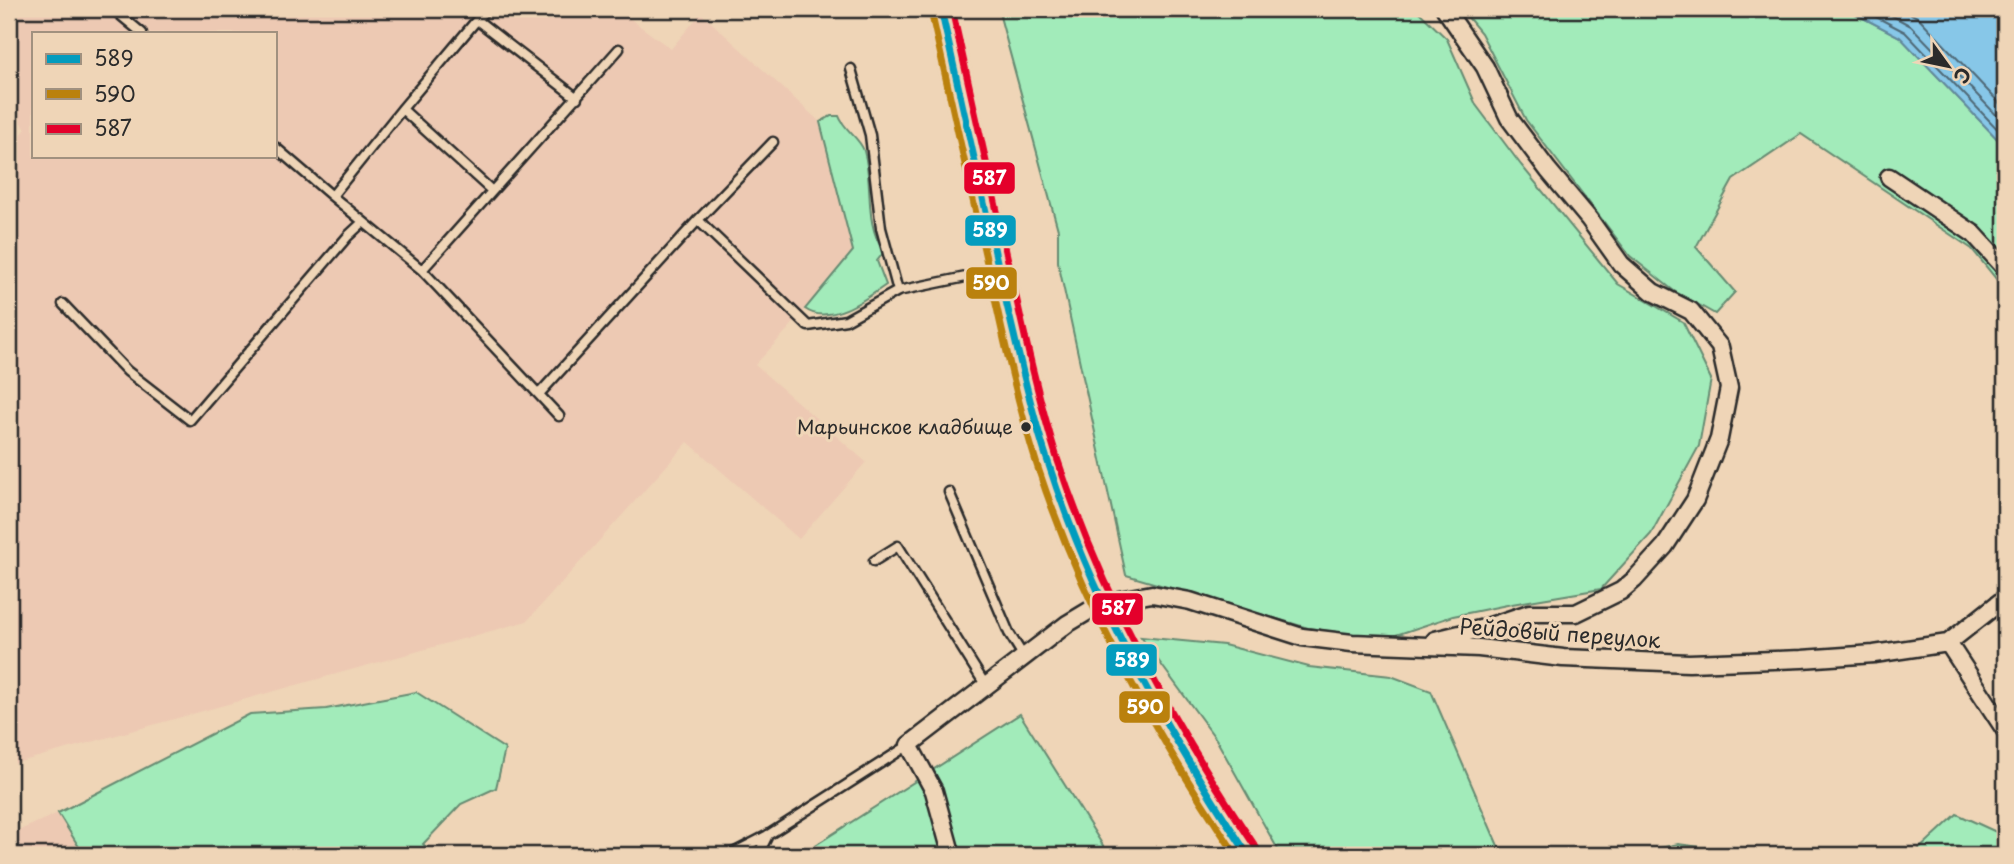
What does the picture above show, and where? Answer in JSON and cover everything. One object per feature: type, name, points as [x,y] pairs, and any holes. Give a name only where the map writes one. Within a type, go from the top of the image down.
[{"type":"main road","points":[[940,9],[999,270],[1039,433],[1054,482],[1102,603],[1129,660],[1163,722],[1248,855]]},
{"type":"street","points":[[1402,644],[1446,638],[1529,613],[1576,613],[1621,591],[1665,546],[1695,500],[1719,439],[1729,388],[1720,347],[1691,311],[1653,292],[1621,264],[1509,118],[1485,67],[1445,9]]},
{"type":"street","points":[[1889,177],[1975,234],[2005,268]]},
{"type":"street","name":"Рейдовый переулок","points":[[1102,603],[1152,594],[1190,601],[1302,637],[1352,643],[1479,648],[1563,658],[1689,663],[1874,654],[1948,643],[2005,598]]},
{"type":"street","points":[[950,855],[934,791],[909,745],[1067,624],[1102,603]]},
{"type":"street","points":[[1948,643],[2005,730]]},
{"type":"lane","points":[[113,9],[141,32]]},
{"type":"lane","points":[[332,196],[486,9]]},
{"type":"lane","points":[[477,20],[577,98]]},
{"type":"lane","points":[[422,270],[620,49]]},
{"type":"lane","points":[[851,69],[870,135],[881,228],[898,291]]},
{"type":"lane","points":[[402,109],[492,191]]},
{"type":"lane","points":[[539,394],[698,220],[774,142]]},
{"type":"lane","points":[[276,148],[422,270],[559,416]]},
{"type":"lane","points":[[698,220],[808,326],[846,320],[898,291],[999,270]]},
{"type":"lane","points":[[62,304],[127,371],[190,420],[363,222]]},
{"type":"lane","points":[[948,492],[1009,633],[1024,657]]},
{"type":"lane","points":[[874,561],[898,546],[986,686]]},
{"type":"lane","points":[[729,855],[768,835],[909,745]]},
{"type":"lane","points":[[758,855],[768,835]]},
{"type":"shaded area","points":[[9,9],[617,9],[671,49],[701,13],[820,122],[853,251],[755,365],[866,462],[799,539],[688,442],[527,621],[9,765],[9,149],[26,129],[9,109]]},
{"type":"shaded area","points":[[58,813],[84,855],[9,855],[9,835]]},
{"type":"green space","points":[[998,9],[1416,9],[1447,39],[1476,105],[1521,165],[1618,284],[1683,322],[1711,379],[1699,446],[1651,534],[1601,589],[1453,616],[1384,639],[1308,628],[1126,575],[1058,262],[1058,230]]},
{"type":"green space","points":[[1461,9],[1846,9],[1900,37],[2005,147],[2005,290],[1972,249],[1801,134],[1733,180],[1696,247],[1735,292],[1715,314],[1674,291],[1630,256],[1526,120],[1481,33]]},
{"type":"green space","points":[[831,116],[839,116],[864,151],[873,228],[884,252],[877,261],[886,285],[847,309],[825,314],[805,309],[853,251],[820,122]]},
{"type":"green space","points":[[1141,637],[1224,645],[1309,667],[1391,676],[1431,691],[1502,855],[1281,855],[1216,739]]},
{"type":"green space","points":[[416,692],[505,749],[496,788],[461,804],[423,844],[434,855],[84,855],[58,813],[250,714],[326,709]]},
{"type":"green space","points":[[1020,714],[1109,855],[800,855]]},
{"type":"green space","points":[[1957,814],[2005,836],[2005,855],[1877,855],[1917,851]]},
{"type":"green space","points":[[1678,844],[1758,855],[1630,855]]},
{"type":"water","points":[[1846,9],[2005,9],[2005,147],[1900,37]]},
{"type":"waterway","points":[[1994,855],[2005,853]]},
{"type":"waterway","points":[[1390,855],[1395,855]]},
{"type":"transit line","name":"589","points":[[941,9],[1023,372],[1040,437],[1065,512],[1109,614],[1160,713],[1248,855]]},
{"type":"transit line","name":"587","points":[[952,9],[1033,371],[1044,415],[1075,510],[1119,611],[1170,709],[1257,849]]},
{"type":"transit line","name":"590","points":[[931,11],[1013,378],[1024,422],[1055,517],[1123,667],[1177,762],[1236,855]]},
{"type":"place","name":"Марьинское кладбище","points":[[1026,427]]}]
